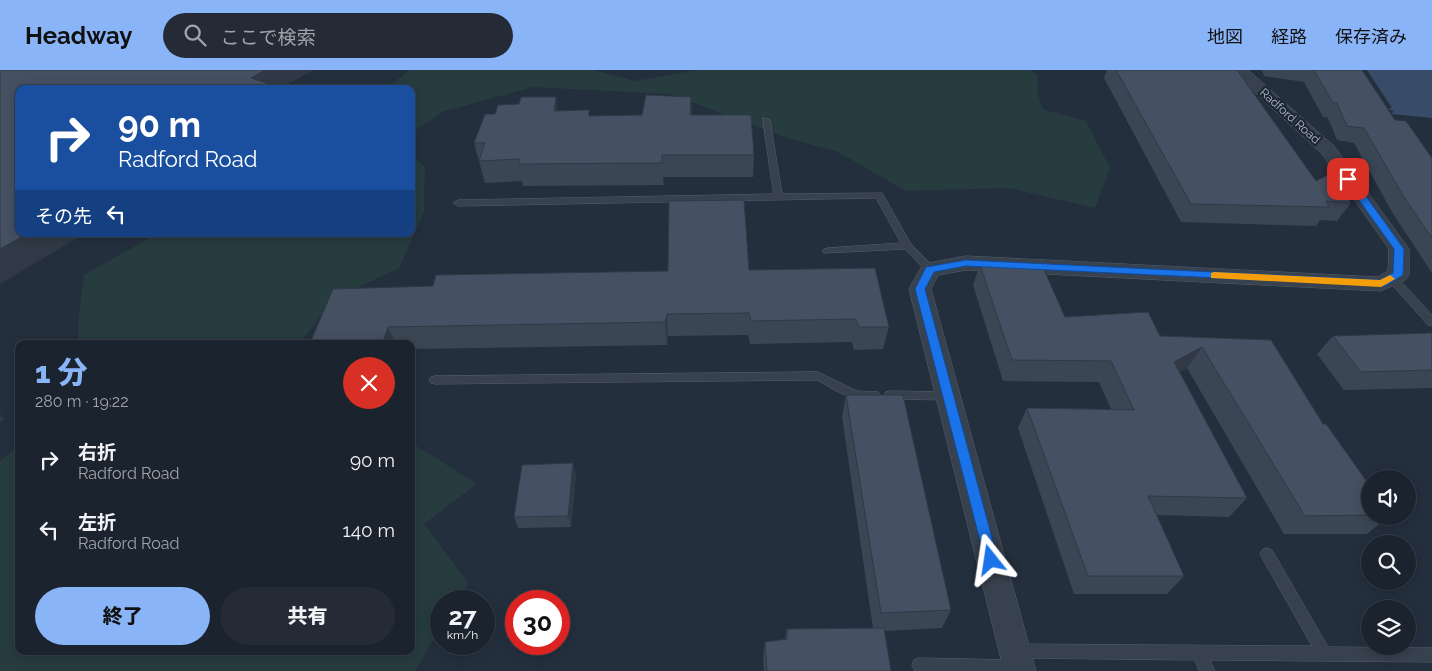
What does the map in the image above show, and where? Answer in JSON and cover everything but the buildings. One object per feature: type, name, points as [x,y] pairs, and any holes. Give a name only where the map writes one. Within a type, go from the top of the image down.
[{"type":"street","name":"Radford Road","points":[[1239,70],[1328,150],[1399,249],[1398,275],[1392,278]]},
{"type":"street","points":[[1018,663],[920,289],[930,269],[966,263],[1381,284],[1392,278]]},
{"type":"lane","points":[[766,120],[778,197]]},
{"type":"lane","points":[[458,203],[879,195],[908,246],[930,269]]},
{"type":"lane","points":[[826,251],[908,246]]},
{"type":"lane","points":[[1392,278],[1432,322]]},
{"type":"lane","points":[[435,380],[818,376],[856,395],[948,396]]},
{"type":"lane","points":[[1267,554],[1324,654]]},
{"type":"lane","points":[[1200,653],[1207,671]]},
{"type":"lane","points":[[919,665],[1018,663],[1200,653],[1432,654]]},
{"type":"green space","points":[[410,70],[594,70],[635,81],[698,70],[1031,70],[1038,76],[1037,89],[1042,109],[1086,121],[1110,168],[1095,208],[1009,188],[906,191],[838,152],[784,137],[670,94],[533,87],[442,112],[415,130],[415,85],[390,85]]},
{"type":"green space","points":[[415,158],[425,167],[424,212],[415,232]]},
{"type":"green space","points":[[152,237],[413,237],[399,268],[333,299],[303,340],[78,340],[84,275]]},
{"type":"green space","points":[[415,445],[477,484],[424,524],[468,583],[464,590],[430,590],[430,646],[415,671],[0,671],[0,461],[15,449],[15,655],[415,655]]},
{"type":"water","points":[[1367,70],[1432,70],[1432,118],[1392,114],[1394,112],[1388,108],[1392,108]]},
{"type":"slow traffic","points":[[1214,275],[1381,284],[1390,279]]},
{"type":"route","points":[[991,560],[920,289],[930,269],[966,263],[1381,284],[1398,275],[1399,249],[1348,179]]}]
